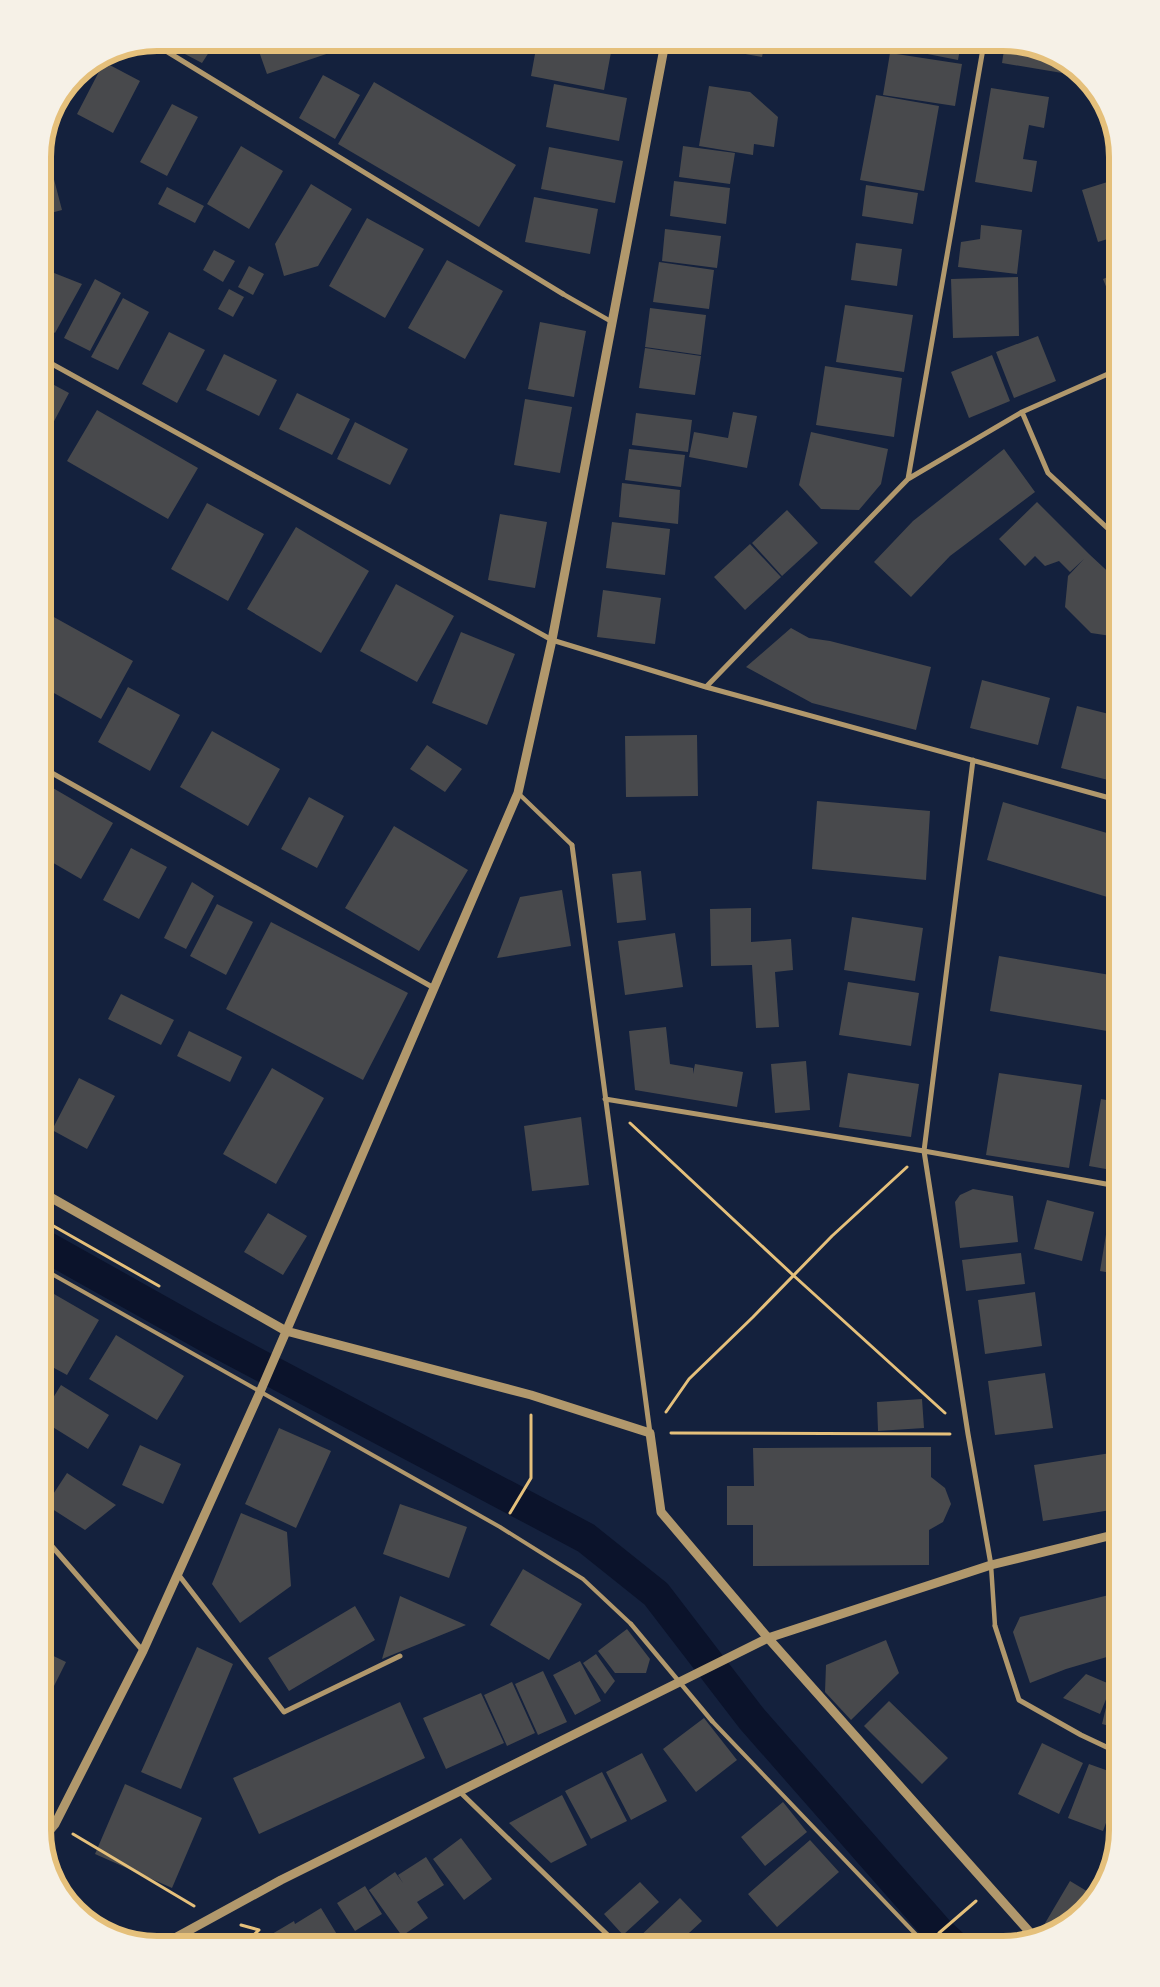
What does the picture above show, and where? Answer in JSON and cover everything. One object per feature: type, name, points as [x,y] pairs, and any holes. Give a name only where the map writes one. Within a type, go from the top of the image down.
[{"type":"street","points":[[166,51],[563,294],[613,322]]},
{"type":"street","points":[[51,1829],[144,1651],[260,1392],[518,793],[552,640],[664,51]]},
{"type":"street","points":[[908,479],[983,51]]},
{"type":"street","points":[[51,363],[552,640],[706,687],[1109,798]]},
{"type":"street","points":[[706,687],[908,479],[1022,412],[1109,374]]},
{"type":"street","points":[[1022,412],[1048,473],[1109,529]]},
{"type":"street","points":[[973,760],[924,1151],[968,1434],[991,1565],[995,1626],[1018,1700],[1081,1735],[1109,1748]]},
{"type":"street","points":[[51,773],[434,988]]},
{"type":"street","points":[[518,793],[572,845],[661,1512],[768,1638],[1030,1932]]},
{"type":"street","points":[[605,1099],[924,1151],[1109,1184]]},
{"type":"street","points":[[51,1198],[286,1331],[531,1395],[650,1433]]},
{"type":"street","points":[[177,1936],[214,1918],[281,1880],[768,1638],[991,1565],[1109,1536]]},
{"type":"street","points":[[51,1546],[144,1651]]},
{"type":"street","points":[[178,1573],[284,1712],[400,1656]]},
{"type":"street","points":[[631,1624],[712,1721]]},
{"type":"street","points":[[460,1792],[609,1936]]},
{"type":"lane","points":[[51,1274],[500,1527],[583,1579],[631,1624]]},
{"type":"lane","points":[[712,1721],[917,1936]]},
{"type":"path","points":[[605,1099],[793,1276],[968,1434]]},
{"type":"path","points":[[650,1433],[689,1379],[832,1236],[924,1151]]},
{"type":"path","points":[[51,1225],[159,1286]]},
{"type":"path","points":[[508,1518],[531,1478],[531,1395]]},
{"type":"path","points":[[650,1433],[968,1434]]},
{"type":"path","points":[[55,1824],[214,1918],[259,1930],[253,1936]]},
{"type":"path","points":[[935,1936],[975,1902]]},
{"type":"building","points":[[179,51],[210,51],[202,63]]},
{"type":"building","points":[[259,51],[335,51],[267,74]]},
{"type":"building","points":[[536,51],[611,51],[604,90],[531,76]]},
{"type":"building","points":[[729,51],[763,51],[762,57]]},
{"type":"building","points":[[912,51],[960,51],[958,60]]},
{"type":"building","points":[[1004,51],[1024,53],[1050,62],[1069,74],[1002,63]]},
{"type":"building","points":[[890,53],[962,64],[955,106],[883,95]]},
{"type":"building","points":[[107,64],[140,81],[113,133],[77,114],[101,67]]},
{"type":"building","points":[[323,75],[360,95],[335,139],[299,118]]},
{"type":"building","points":[[374,82],[516,165],[479,227],[338,144]]},
{"type":"building","points":[[554,84],[627,98],[619,141],[546,127]]},
{"type":"building","points":[[709,86],[750,92],[778,117],[774,147],[754,144],[753,155],[699,146]]},
{"type":"building","points":[[991,88],[1049,97],[1044,128],[1029,125],[1023,159],[1037,161],[1032,192],[975,182]]},
{"type":"building","points":[[876,95],[939,106],[924,191],[860,180]]},
{"type":"building","points":[[172,104],[198,117],[167,176],[140,162]]},
{"type":"building","points":[[241,146],[283,171],[249,229],[207,204]]},
{"type":"building","points":[[683,146],[735,153],[730,184],[679,177]]},
{"type":"building","points":[[549,147],[623,161],[615,203],[541,189]]},
{"type":"building","points":[[51,168],[62,210],[51,213]]},
{"type":"building","points":[[674,181],[730,188],[726,224],[670,216]]},
{"type":"building","points":[[1109,182],[1109,239],[1098,242],[1082,190]]},
{"type":"building","points":[[311,184],[352,209],[318,266],[284,276],[275,244]]},
{"type":"building","points":[[866,185],[918,193],[913,224],[862,216]]},
{"type":"building","points":[[167,187],[204,206],[195,223],[158,204]]},
{"type":"building","points":[[534,197],[598,209],[590,254],[525,242]]},
{"type":"building","points":[[367,218],[424,249],[385,318],[329,286]]},
{"type":"building","points":[[981,225],[1022,230],[1017,274],[958,267],[961,242],[980,239]]},
{"type":"building","points":[[665,229],[721,236],[717,268],[662,261]]},
{"type":"building","points":[[856,243],[902,249],[897,286],[851,280]]},
{"type":"building","points":[[214,250],[235,261],[223,282],[203,270]]},
{"type":"building","points":[[447,260],[503,291],[465,359],[408,328]]},
{"type":"building","points":[[659,262],[714,270],[709,309],[653,302]]},
{"type":"building","points":[[249,266],[264,274],[253,295],[238,287]]},
{"type":"building","points":[[51,272],[82,284],[55,333],[51,330]]},
{"type":"building","points":[[1109,276],[1109,294],[1103,279]]},
{"type":"building","points":[[1018,277],[1019,336],[953,338],[951,279]]},
{"type":"building","points":[[95,279],[121,293],[90,351],[64,338]]},
{"type":"building","points":[[229,289],[244,297],[233,317],[218,309]]},
{"type":"building","points":[[123,298],[149,312],[118,370],[91,357]]},
{"type":"building","points":[[845,305],[913,315],[904,372],[836,362]]},
{"type":"building","points":[[650,308],[706,315],[701,355],[645,347]]},
{"type":"building","points":[[540,322],[586,331],[574,397],[528,389]]},
{"type":"building","points":[[169,332],[205,350],[177,403],[142,384]]},
{"type":"building","points":[[1038,336],[1056,381],[1014,398],[996,352]]},
{"type":"building","points":[[645,348],[701,356],[695,395],[639,388]]},
{"type":"building","points":[[224,354],[277,380],[259,416],[206,390]]},
{"type":"building","points":[[992,355],[1010,401],[969,418],[951,372]]},
{"type":"building","points":[[825,366],[902,378],[894,437],[816,425]]},
{"type":"building","points":[[51,383],[69,393],[51,427]]},
{"type":"building","points":[[297,393],[350,419],[332,455],[279,429]]},
{"type":"building","points":[[525,399],[572,407],[560,473],[514,465]]},
{"type":"building","points":[[97,410],[198,468],[168,519],[67,461]]},
{"type":"building","points":[[733,412],[757,416],[747,468],[689,457],[694,432],[728,438]]},
{"type":"building","points":[[636,413],[692,420],[688,452],[632,445]]},
{"type":"building","points":[[355,422],[408,449],[390,485],[337,459]]},
{"type":"building","points":[[811,432],[888,449],[881,484],[859,510],[821,509],[799,485]]},
{"type":"building","points":[[629,449],[685,455],[681,487],[625,480]]},
{"type":"building","points":[[1004,449],[1035,492],[950,556],[911,597],[874,562],[913,521]]},
{"type":"building","points":[[622,483],[680,490],[678,524],[619,517]]},
{"type":"building","points":[[1037,502],[1109,573],[1109,636],[1091,633],[1065,607],[1068,576],[1084,559],[1070,572],[1059,561],[1045,566],[1035,556],[1025,566],[999,539]]},
{"type":"building","points":[[207,503],[264,534],[228,601],[171,569]]},
{"type":"building","points":[[787,510],[818,543],[782,576],[752,543]]},
{"type":"building","points":[[500,514],[547,522],[535,588],[488,580]]},
{"type":"building","points":[[612,522],[670,529],[665,575],[606,568]]},
{"type":"building","points":[[296,527],[369,571],[321,653],[247,609]]},
{"type":"building","points":[[750,544],[781,577],[745,610],[714,577]]},
{"type":"building","points":[[396,584],[454,616],[417,682],[360,651]]},
{"type":"building","points":[[603,590],[661,598],[655,644],[597,637]]},
{"type":"building","points":[[51,615],[133,661],[101,719],[51,691]]},
{"type":"building","points":[[791,628],[809,638],[830,641],[931,667],[916,730],[812,703],[746,667]]},
{"type":"building","points":[[461,632],[515,654],[487,725],[432,703]]},
{"type":"building","points":[[982,680],[1050,698],[1038,745],[970,728]]},
{"type":"building","points":[[128,687],[180,715],[150,771],[98,742]]},
{"type":"building","points":[[1077,706],[1109,714],[1109,780],[1061,768]]},
{"type":"building","points":[[212,731],[280,769],[248,826],[180,787]]},
{"type":"building","points":[[697,735],[698,796],[626,797],[625,736]]},
{"type":"building","points":[[427,745],[462,769],[445,792],[410,769]]},
{"type":"building","points":[[51,787],[113,823],[81,879],[51,862]]},
{"type":"building","points":[[309,797],[344,816],[317,868],[281,849]]},
{"type":"building","points":[[817,801],[930,811],[926,880],[812,869]]},
{"type":"building","points":[[1003,802],[1109,834],[1109,898],[987,860]]},
{"type":"building","points":[[394,826],[468,870],[419,951],[345,908]]},
{"type":"building","points":[[131,848],[167,867],[139,919],[103,900]]},
{"type":"building","points":[[641,871],[646,920],[617,923],[612,874]]},
{"type":"building","points":[[192,882],[214,896],[186,949],[164,938]]},
{"type":"building","points":[[562,890],[571,946],[497,958],[520,897]]},
{"type":"building","points":[[217,904],[253,922],[226,975],[190,956]]},
{"type":"building","points":[[751,908],[751,942],[791,939],[793,970],[775,972],[779,1027],[756,1028],[752,965],[711,966],[710,909]]},
{"type":"building","points":[[852,917],[923,928],[915,981],[844,970]]},
{"type":"building","points":[[271,922],[408,993],[363,1080],[226,1009]]},
{"type":"building","points":[[675,933],[683,987],[625,995],[618,941]]},
{"type":"building","points":[[999,956],[1109,975],[1109,1019],[1107,1031],[990,1011]]},
{"type":"building","points":[[848,982],[919,993],[911,1046],[839,1035]]},
{"type":"building","points":[[121,994],[174,1020],[161,1045],[108,1019]]},
{"type":"building","points":[[666,1027],[670,1064],[693,1068],[693,1074],[695,1064],[743,1072],[737,1107],[635,1090],[629,1031]]},
{"type":"building","points":[[189,1031],[242,1057],[230,1082],[177,1056]]},
{"type":"building","points":[[806,1061],[810,1110],[775,1113],[771,1064]]},
{"type":"building","points":[[272,1068],[324,1098],[276,1184],[223,1154]]},
{"type":"building","points":[[848,1073],[919,1084],[911,1137],[839,1127]]},
{"type":"building","points":[[999,1073],[1082,1085],[1069,1168],[986,1155]]},
{"type":"building","points":[[79,1078],[115,1096],[87,1149],[52,1130]]},
{"type":"building","points":[[1101,1099],[1109,1100],[1109,1170],[1089,1166]]},
{"type":"building","points":[[581,1117],[589,1185],[532,1191],[524,1126]]},
{"type":"building","points":[[973,1189],[1013,1196],[1018,1242],[960,1248],[955,1202],[960,1195]]},
{"type":"building","points":[[1047,1200],[1094,1212],[1082,1261],[1034,1249]]},
{"type":"building","points":[[268,1213],[307,1236],[283,1275],[244,1252]]},
{"type":"building","points":[[1109,1216],[1109,1273],[1100,1271]]},
{"type":"building","points":[[1021,1253],[1025,1284],[966,1291],[962,1260]]},
{"type":"building","points":[[1035,1292],[1042,1346],[985,1354],[978,1300]]},
{"type":"building","points":[[54,1294],[99,1320],[67,1375],[51,1366],[51,1299]]},
{"type":"building","points":[[116,1335],[184,1376],[157,1420],[89,1379]]},
{"type":"building","points":[[1045,1373],[1053,1428],[995,1435],[988,1381]]},
{"type":"building","points":[[61,1385],[109,1415],[88,1449],[51,1426],[51,1401]]},
{"type":"building","points":[[922,1399],[924,1428],[878,1431],[877,1402]]},
{"type":"building","points":[[279,1428],[331,1451],[296,1528],[245,1504]]},
{"type":"building","points":[[140,1445],[181,1464],[163,1504],[122,1485]]},
{"type":"building","points":[[931,1447],[931,1477],[945,1488],[951,1504],[943,1522],[929,1530],[929,1565],[753,1566],[753,1525],[727,1525],[727,1486],[754,1486],[753,1448]]},
{"type":"building","points":[[1109,1453],[1109,1510],[1043,1521],[1034,1465]]},
{"type":"building","points":[[67,1473],[116,1505],[85,1530],[51,1508],[51,1497]]},
{"type":"building","points":[[400,1504],[467,1527],[449,1578],[383,1554]]},
{"type":"building","points":[[241,1513],[287,1532],[291,1586],[240,1623],[212,1584]]},
{"type":"building","points":[[523,1569],[582,1604],[549,1660],[490,1625]]},
{"type":"building","points":[[1109,1595],[1109,1656],[1066,1669],[1030,1683],[1013,1632],[1020,1617]]},
{"type":"building","points":[[400,1596],[466,1625],[382,1659]]},
{"type":"building","points":[[355,1606],[375,1640],[289,1691],[268,1658]]},
{"type":"building","points":[[627,1629],[650,1659],[646,1673],[615,1673],[598,1651]]},
{"type":"building","points":[[886,1640],[899,1673],[851,1720],[825,1692],[826,1665]]},
{"type":"building","points":[[197,1647],[233,1664],[181,1789],[141,1772]]},
{"type":"building","points":[[596,1654],[615,1681],[605,1694],[583,1663]]},
{"type":"building","points":[[51,1655],[66,1662],[51,1692]]},
{"type":"building","points":[[580,1661],[601,1701],[575,1715],[553,1675]]},
{"type":"building","points":[[543,1671],[567,1722],[538,1735],[515,1684]]},
{"type":"building","points":[[1086,1674],[1109,1684],[1109,1692],[1100,1714],[1063,1698]]},
{"type":"building","points":[[512,1682],[535,1733],[507,1746],[484,1695]]},
{"type":"building","points":[[481,1693],[504,1743],[446,1769],[423,1718]]},
{"type":"building","points":[[1109,1695],[1109,1726],[1102,1724]]},
{"type":"building","points":[[889,1701],[948,1758],[922,1784],[864,1726]]},
{"type":"building","points":[[400,1702],[425,1758],[259,1834],[233,1778]]},
{"type":"building","points":[[704,1718],[737,1760],[696,1792],[663,1749]]},
{"type":"building","points":[[1042,1743],[1083,1763],[1059,1814],[1018,1794]]},
{"type":"building","points":[[642,1753],[667,1801],[631,1820],[606,1772]]},
{"type":"building","points":[[1089,1764],[1109,1771],[1109,1815],[1103,1831],[1068,1818]]},
{"type":"building","points":[[602,1772],[627,1821],[591,1839],[565,1791]]},
{"type":"building","points":[[125,1784],[202,1818],[172,1888],[95,1854]]},
{"type":"building","points":[[562,1795],[587,1845],[551,1863],[509,1823]]},
{"type":"building","points":[[783,1802],[807,1832],[765,1866],[741,1837]]},
{"type":"building","points":[[461,1838],[492,1879],[464,1900],[433,1859]]},
{"type":"building","points":[[810,1840],[839,1872],[777,1927],[748,1894]]},
{"type":"building","points":[[426,1857],[444,1885],[417,1902],[428,1918],[402,1936],[369,1890],[395,1872],[403,1883],[398,1875]]},
{"type":"building","points":[[1070,1881],[1089,1892],[1073,1910],[1042,1928]]},
{"type":"building","points":[[640,1882],[659,1902],[623,1935],[604,1914]]},
{"type":"building","points":[[365,1886],[382,1914],[355,1931],[337,1903]]},
{"type":"building","points":[[680,1898],[702,1921],[686,1936],[640,1936]]},
{"type":"building","points":[[321,1908],[338,1936],[269,1936],[294,1921],[295,1924]]},
{"type":"waterway","points":[[51,1249],[207,1337],[586,1538],[656,1594],[752,1719],[943,1936]]}]
